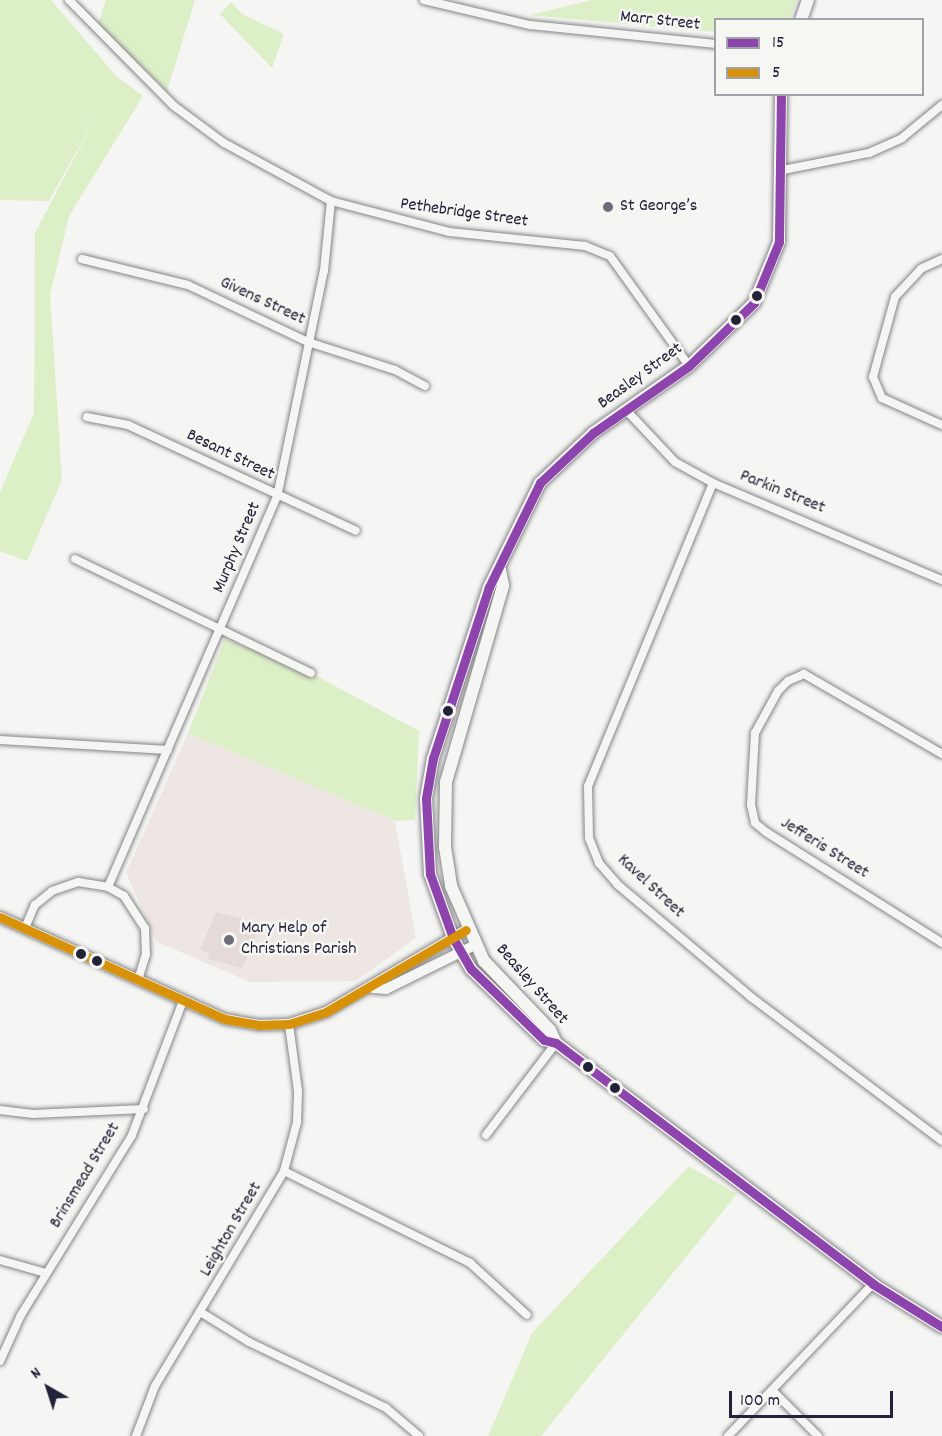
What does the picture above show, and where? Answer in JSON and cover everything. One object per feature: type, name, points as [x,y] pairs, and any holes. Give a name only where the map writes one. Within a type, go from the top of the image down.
[{"type":"main road","points":[[802,18],[808,0]]},
{"type":"main road","name":"Beasley Street","points":[[781,96],[778,171],[779,242],[769,274],[732,329],[689,366],[566,456],[540,483],[500,570],[489,587],[441,730],[426,798],[430,874],[453,938],[484,986],[544,1040],[556,1043],[873,1284],[942,1327]]},
{"type":"main road","name":"Beasley Street","points":[[500,570],[503,586],[446,782],[448,867],[466,930],[475,945],[495,977],[550,1030],[556,1043]]},
{"type":"street","name":"Pethebridge Street","points":[[69,0],[174,106],[224,143],[331,201],[439,230],[585,246],[610,256],[689,366]]},
{"type":"street","name":"Marr Street","points":[[424,0],[530,25],[714,44]]},
{"type":"street","points":[[778,171],[869,153],[902,138],[942,105]]},
{"type":"street","name":"Murphy Street","points":[[108,886],[278,497],[324,271],[331,201]]},
{"type":"street","name":"Givens Street","points":[[82,259],[188,285],[308,342],[395,370],[426,386]]},
{"type":"street","points":[[942,259],[921,269],[895,297],[873,377],[882,398],[942,425]]},
{"type":"street","name":"Parkin Street","points":[[627,411],[675,462],[713,483],[942,580]]},
{"type":"street","name":"Besant Street","points":[[87,417],[128,425],[278,497],[356,531]]},
{"type":"street","name":"Kavel Street","points":[[713,483],[588,786],[589,838],[599,862],[618,885],[751,997],[942,1141]]},
{"type":"street","points":[[75,559],[311,673]]},
{"type":"street","name":"Jefferis Street","points":[[942,754],[804,675],[788,681],[778,691],[755,733],[751,805],[755,823],[766,832],[942,943]]},
{"type":"street","points":[[0,740],[168,750]]},
{"type":"street","points":[[25,928],[34,905],[52,891],[78,882],[108,886],[124,896],[145,928],[146,954],[138,980]]},
{"type":"street","points":[[0,917],[225,1019],[258,1025],[290,1024],[326,1012],[373,988],[466,930]]},
{"type":"street","points":[[373,988],[386,989],[475,945]]},
{"type":"street","name":"Brinsmead Street","points":[[0,1360],[46,1273],[144,1109],[183,1001]]},
{"type":"street","name":"Leighton Street","points":[[136,1436],[155,1386],[202,1313],[285,1171],[297,1122],[298,1091],[290,1024]]},
{"type":"street","points":[[486,1135],[556,1043]]},
{"type":"street","points":[[0,1110],[33,1114],[144,1109]]},
{"type":"street","points":[[285,1171],[470,1263],[527,1316]]},
{"type":"street","points":[[0,1260],[46,1273]]},
{"type":"street","points":[[728,1436],[873,1284]]},
{"type":"street","points":[[202,1313],[249,1342],[386,1408],[419,1436]]},
{"type":"street","points":[[772,1390],[818,1436]]},
{"type":"shaded area","points":[[188,733],[395,821],[416,938],[356,981],[250,982],[157,942],[126,873]]},
{"type":"green space","points":[[0,0],[51,0],[117,77],[143,96],[69,216],[50,295],[62,480],[27,561],[0,551],[0,492],[34,413],[35,233],[97,115],[49,201],[0,200]]},
{"type":"green space","points":[[106,0],[195,0],[167,91],[98,25]]},
{"type":"green space","points":[[592,0],[797,0],[790,18],[714,18],[714,32],[530,15]]},
{"type":"green space","points":[[231,2],[242,14],[284,34],[272,68],[220,14]]},
{"type":"green space","points":[[225,639],[311,673],[419,731],[415,820],[395,821],[188,733]]},
{"type":"green space","points":[[689,1166],[737,1194],[541,1436],[488,1436],[532,1333]]},
{"type":"building","name":"Mary Help of Christians Parish","points":[[216,912],[243,919],[241,923],[258,930],[242,968],[208,959],[210,954],[200,950]]},
{"type":"transit line","name":"15","points":[[781,96],[779,242],[754,303],[689,366],[593,433],[540,483],[489,587],[433,758],[426,798],[430,874],[453,938],[471,969],[544,1040],[556,1043],[873,1284],[942,1327]]},
{"type":"transit line","name":"5","points":[[0,917],[225,1019],[258,1025],[289,1024],[326,1012],[466,930]]},
{"type":"place","name":"St George’s","points":[[608,207]]},
{"type":"place","name":"Mary Help of Christians Parish","points":[[229,940]]}]
